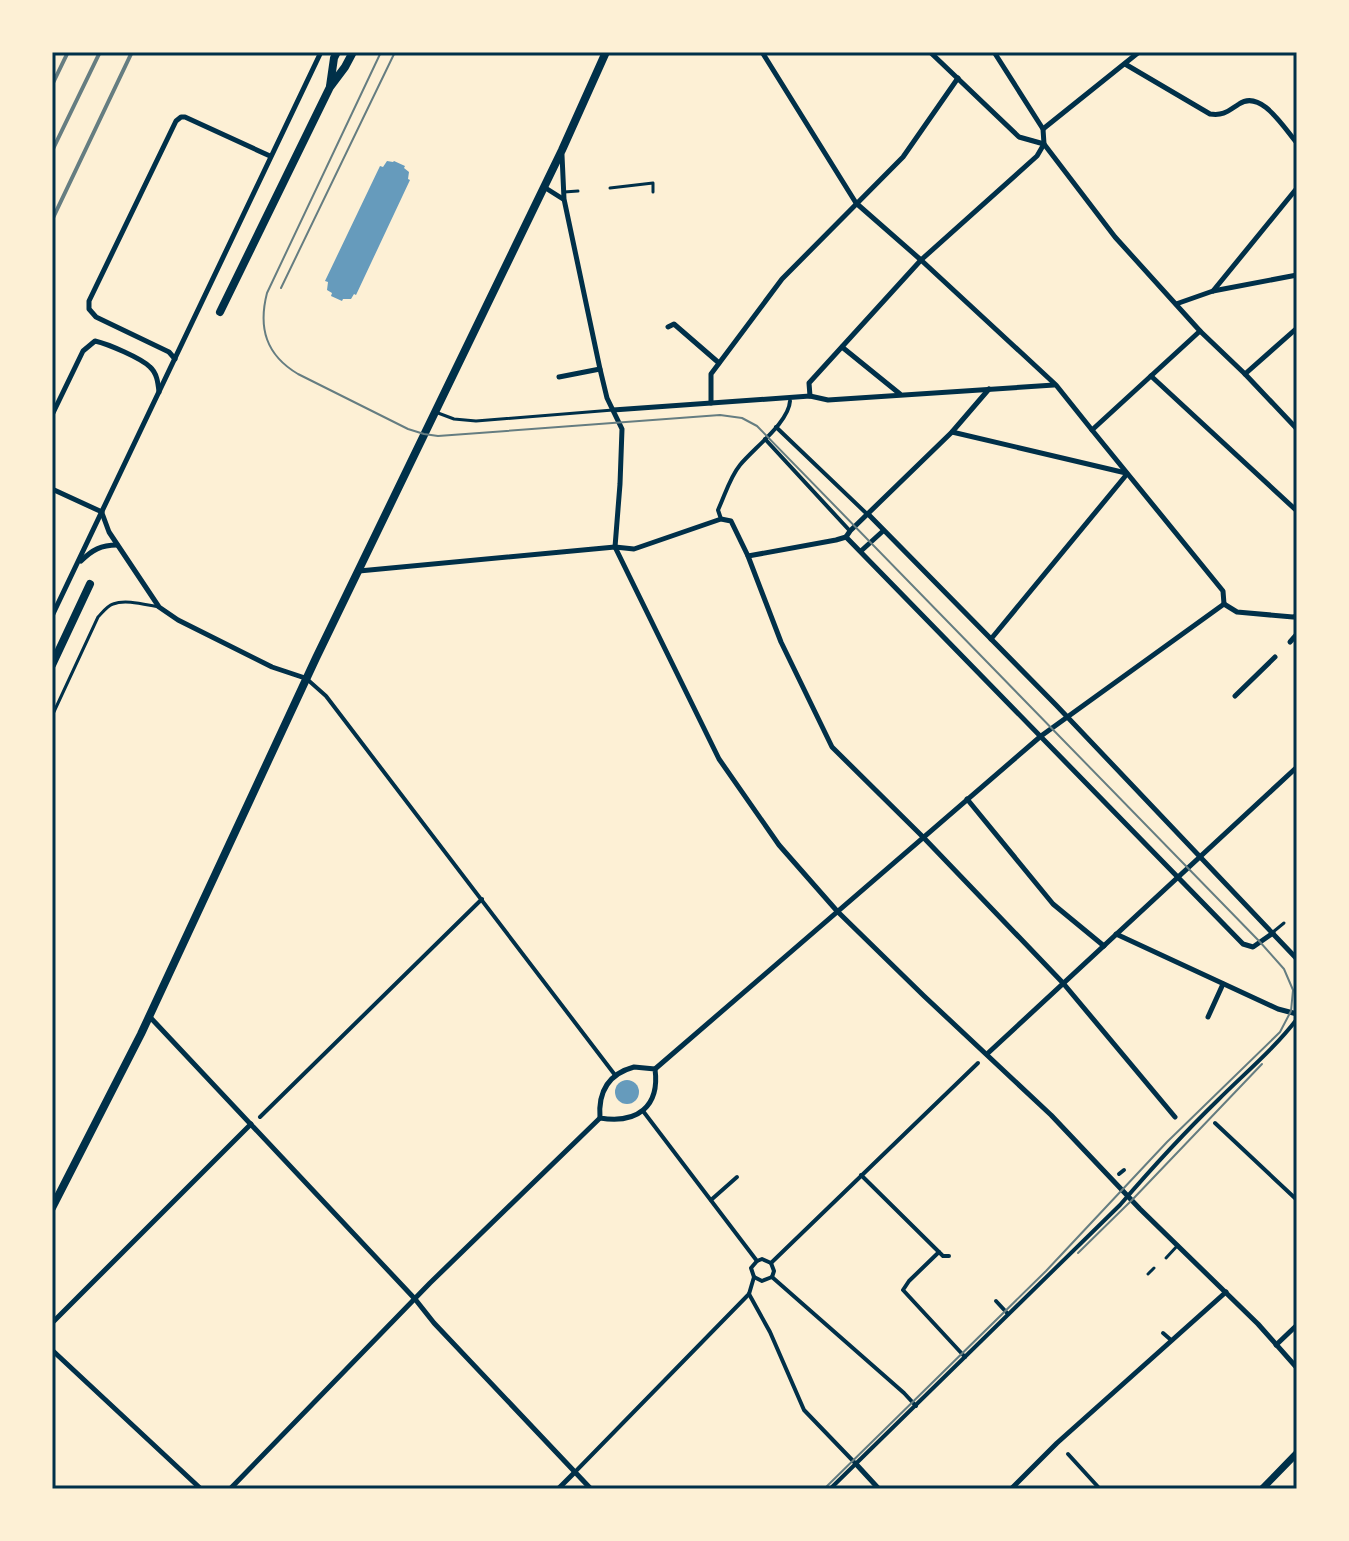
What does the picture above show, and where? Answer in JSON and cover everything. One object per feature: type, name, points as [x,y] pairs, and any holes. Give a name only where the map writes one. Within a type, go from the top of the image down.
[{"type":"main road","points":[[330,87],[337,52]]},
{"type":"main road","points":[[220,312],[330,87],[353,52]]},
{"type":"main road","points":[[52,1208],[139,1039],[306,679],[562,150],[606,52]]},
{"type":"main road","points":[[52,665],[90,584]]},
{"type":"street","points":[[52,616],[321,52]]},
{"type":"street","points":[[762,52],[856,203],[1056,385],[1222,589],[1224,604]]},
{"type":"street","points":[[930,52],[1019,137],[1044,144]]},
{"type":"street","points":[[994,52],[1043,129],[1044,144],[1115,237],[1200,331],[1297,429]]},
{"type":"street","points":[[1043,129],[1139,52]]},
{"type":"street","points":[[1125,64],[1210,114],[1229,112],[1249,99],[1261,102],[1297,143]]},
{"type":"street","points":[[711,403],[711,374],[782,279],[903,157],[958,78]]},
{"type":"street","points":[[175,359],[169,352],[96,317],[89,309],[89,301],[176,121],[185,117],[270,156]]},
{"type":"street","points":[[810,396],[809,383],[921,260],[1037,156],[1044,144]]},
{"type":"street","points":[[562,150],[564,199],[600,369],[607,398],[622,429],[615,547],[719,759],[779,845],[837,911],[1051,1115],[1297,1368]]},
{"type":"street","points":[[543,186],[564,199]]},
{"type":"street","points":[[1213,291],[1297,188]]},
{"type":"street","points":[[1176,304],[1213,291],[1297,275]]},
{"type":"street","points":[[668,327],[674,324],[719,363]]},
{"type":"street","points":[[1245,374],[1297,328]]},
{"type":"street","points":[[1092,430],[1200,331]]},
{"type":"street","points":[[52,415],[83,351],[95,341],[152,367],[159,393]]},
{"type":"street","points":[[842,347],[901,395]]},
{"type":"street","points":[[559,377],[600,369]]},
{"type":"street","points":[[1151,376],[1297,511]]},
{"type":"street","points":[[613,410],[810,396],[828,400],[1056,385]]},
{"type":"street","points":[[748,556],[848,534],[952,432],[989,389]]},
{"type":"street","points":[[721,519],[718,510],[739,466],[776,427],[790,401]]},
{"type":"street","points":[[776,427],[868,514],[1066,716],[1297,959]]},
{"type":"street","points":[[952,432],[1127,474]]},
{"type":"street","points":[[765,439],[861,551],[1243,944],[1253,947],[1273,932]]},
{"type":"street","points":[[990,640],[1127,474]]},
{"type":"street","points":[[52,489],[102,512],[109,532],[159,607],[178,620],[272,667],[306,679],[326,696],[615,1075]]},
{"type":"street","points":[[358,571],[615,547],[634,549],[721,519],[731,521],[781,642],[832,747],[1063,983],[1175,1117]]},
{"type":"street","points":[[861,551],[883,531]]},
{"type":"street","points":[[76,565],[90,552],[104,545],[118,545]]},
{"type":"street","points":[[1224,604],[1237,612],[1296,618]]},
{"type":"street","points":[[600,1118],[602,1091],[615,1075],[634,1067],[655,1069],[1033,742],[1224,604]]},
{"type":"street","points":[[1290,642],[1297,634]]},
{"type":"street","points":[[1235,696],[1275,657]]},
{"type":"street","points":[[987,1054],[1297,767]]},
{"type":"street","points":[[967,799],[1053,904],[1104,946]]},
{"type":"street","points":[[260,1117],[482,899]]},
{"type":"street","points":[[830,1489],[1128,1196],[1205,1113],[1284,1036],[1297,1016],[1116,934]]},
{"type":"street","points":[[1208,1017],[1223,984]]},
{"type":"street","points":[[149,1015],[591,1489]]},
{"type":"street","points":[[771,1263],[978,1063]]},
{"type":"street","points":[[600,1118],[623,1119],[643,1111],[654,1096],[657,1084],[655,1069]]},
{"type":"street","points":[[643,1111],[757,1261]]},
{"type":"street","points":[[230,1489],[415,1299],[600,1118]]},
{"type":"street","points":[[1215,1123],[1297,1200]]},
{"type":"street","points":[[52,1323],[251,1124]]},
{"type":"street","points":[[861,1175],[943,1256],[949,1256]]},
{"type":"street","points":[[711,1200],[737,1177]]},
{"type":"street","points":[[939,1252],[903,1290],[965,1357]]},
{"type":"street","points":[[558,1489],[749,1294],[754,1277],[751,1268],[757,1261],[762,1259],[771,1263],[774,1268],[772,1277]]},
{"type":"street","points":[[754,1277],[762,1281],[772,1277]]},
{"type":"street","points":[[772,1277],[916,1406]]},
{"type":"street","points":[[1011,1489],[1057,1443],[1226,1292]]},
{"type":"street","points":[[749,1294],[770,1332],[804,1410],[879,1489]]},
{"type":"street","points":[[996,1301],[1008,1315]]},
{"type":"street","points":[[1276,1345],[1297,1325]]},
{"type":"street","points":[[1163,1333],[1171,1340]]},
{"type":"street","points":[[52,1350],[201,1489]]},
{"type":"street","points":[[1262,1489],[1297,1453]]},
{"type":"street","points":[[1068,1454],[1100,1489]]},
{"type":"lane","points":[[610,188],[653,183],[653,192]]},
{"type":"lane","points":[[564,192],[578,191]]},
{"type":"lane","points":[[434,412],[467,421],[613,410]]},
{"type":"lane","points":[[52,716],[98,617],[107,607],[114,603],[159,607]]},
{"type":"lane","points":[[1273,932],[1284,923]]},
{"type":"lane","points":[[1166,1258],[1178,1245]]},
{"type":"lane","points":[[1148,1274],[1154,1268]]},
{"type":"water","points":[[387,161],[405,166],[410,180],[356,295],[342,301],[331,296],[332,293],[327,290],[328,282],[325,281],[380,166],[383,167]]},
{"type":"water","points":[[627,1080],[638,1087],[639,1092],[632,1103],[627,1104],[616,1097],[615,1092],[622,1081]]},
{"type":"tram line","points":[[381,52],[267,293],[264,329],[278,358],[298,374],[408,429],[438,436],[720,415],[742,418],[757,426],[1260,942],[1284,969],[1293,990],[1291,1011],[1280,1032],[1167,1142],[1046,1271],[824,1489]]},
{"type":"tram line","points":[[281,288],[395,52]]},
{"type":"tram line","points":[[1078,1253],[1262,1064]]},
{"type":"railway","points":[[52,85],[68,52]]},
{"type":"railway","points":[[52,151],[100,52]]},
{"type":"railway","points":[[52,220],[132,52]]}]
